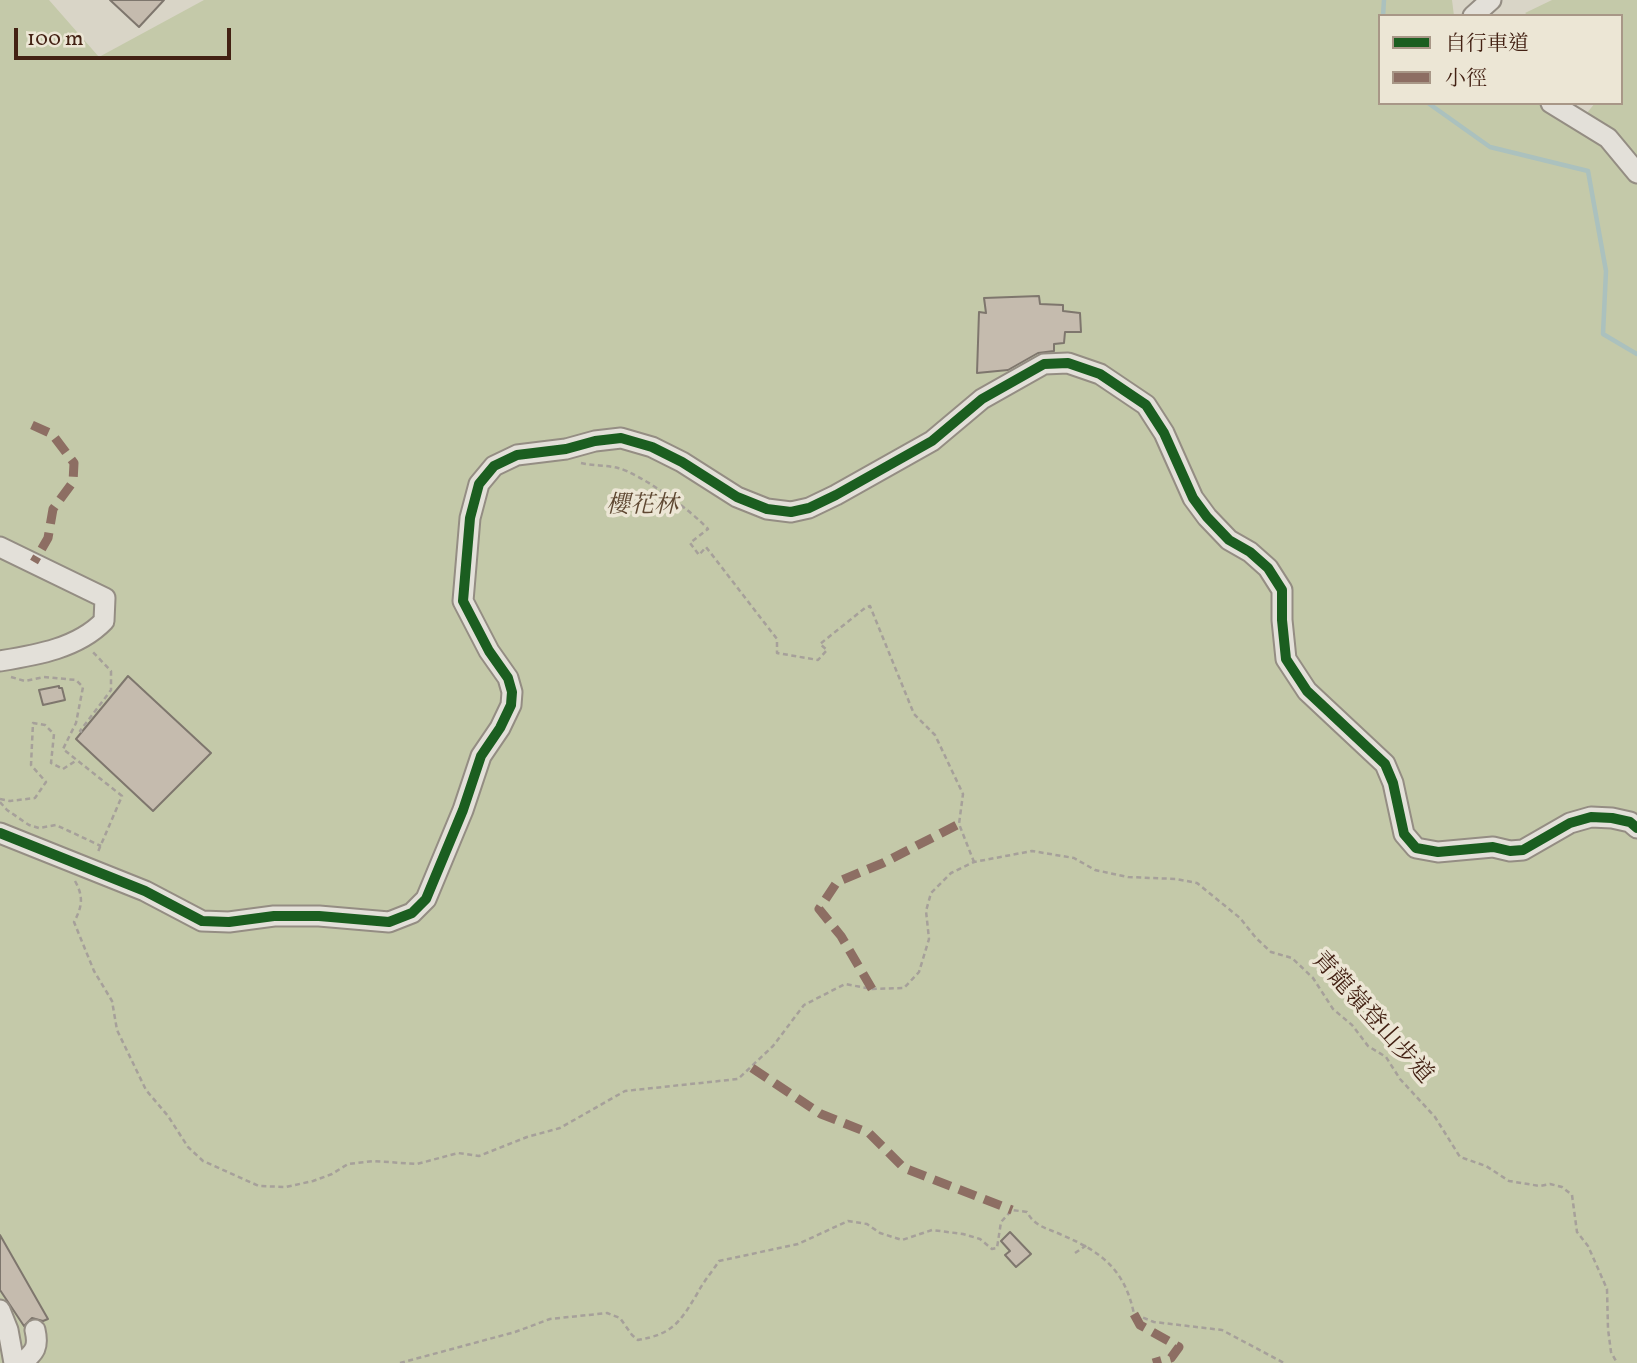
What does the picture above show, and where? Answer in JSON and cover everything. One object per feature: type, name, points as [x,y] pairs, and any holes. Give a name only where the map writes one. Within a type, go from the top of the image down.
[{"type":"street","points":[[1475,14],[1491,0]]},
{"type":"street","points":[[1554,105],[1608,138],[1637,173]]},
{"type":"street","points":[[0,833],[145,891],[202,920],[229,922],[274,916],[319,916],[389,922],[412,912],[426,899],[463,810],[481,756],[500,728],[511,705],[512,692],[508,678],[489,651],[463,601],[470,517],[479,484],[494,466],[517,455],[621,438],[652,447],[682,462],[737,498],[767,509],[790,512],[809,508],[836,495],[932,441],[982,399],[1044,364],[1068,363],[1100,374],[1146,405],[1164,433],[1193,499],[1229,540],[1250,552],[1268,568],[1282,590],[1286,659],[1307,691],[1385,764],[1393,783],[1404,834],[1416,848],[1438,852],[1493,847],[1510,851],[1523,850],[1570,824],[1591,817],[1630,822],[1637,828]]},
{"type":"street","points":[[0,547],[106,598],[104,621],[92,634],[30,656],[0,661]]},
{"type":"street","points":[[0,1310],[8,1330],[14,1363]]},
{"type":"street","points":[[22,1363],[35,1352],[38,1342],[35,1330]]},
{"type":"path","points":[[566,449],[568,461],[621,468],[659,489],[696,515],[708,529],[690,544],[699,555],[706,547],[777,639],[777,653],[818,660],[827,650],[820,644],[870,606],[914,714],[935,735],[963,794],[959,824],[974,862]]},
{"type":"path","points":[[80,640],[105,662],[111,671],[111,690],[84,725],[80,731],[82,732]]},
{"type":"path","points":[[17,679],[25,681],[44,677],[76,680],[83,687],[77,719],[63,749],[122,796],[93,862],[79,858],[80,867]]},
{"type":"path","points":[[77,719],[84,725]]},
{"type":"path","points":[[0,801],[35,797],[46,782],[31,765],[33,723],[45,726],[54,734],[51,763],[63,769],[78,760]]},
{"type":"path","points":[[0,801],[7,810],[29,825],[38,828],[56,825],[101,846]]},
{"type":"path","points":[[400,1363],[515,1332],[550,1319],[607,1313],[620,1318],[638,1340],[653,1338],[673,1329],[688,1312],[697,1293],[719,1261],[798,1244],[848,1221],[867,1224],[880,1233],[902,1240],[932,1230],[963,1234],[980,1239],[992,1249],[996,1248],[1001,1222],[1012,1210],[1027,1212],[1034,1224],[1087,1245],[1107,1259],[1125,1282],[1134,1314],[1154,1322],[1222,1330],[1284,1363]]},
{"type":"path","points":[[1074,1253],[1087,1245]]},
{"type":"green space","name":"櫻花林","points":[[0,0],[49,0],[99,57],[204,0],[1452,0],[1454,14],[1378,14],[1378,105],[1552,105],[1578,124],[1593,105],[1623,105],[1623,14],[1525,13],[1552,0],[1637,0],[1637,1363],[0,1363]]},
{"type":"building","points":[[110,0],[164,0],[139,27]]},
{"type":"building","points":[[1039,296],[1040,304],[1063,305],[1063,311],[1080,313],[1081,332],[1065,332],[1064,343],[1054,344],[1054,351],[1038,353],[1008,370],[977,373],[979,312],[986,313],[984,298]]},
{"type":"building","points":[[128,676],[211,753],[153,811],[76,739]]},
{"type":"building","points":[[59,686],[65,700],[43,705],[39,690]]},
{"type":"building","points":[[1010,1232],[1031,1254],[1016,1267],[1005,1255],[1010,1251],[1001,1241]]},
{"type":"building","points":[[0,1235],[48,1319],[43,1321],[32,1318],[24,1326],[0,1290]]},
{"type":"waterway","points":[[1383,14],[1384,0]]},
{"type":"waterway","points":[[1431,105],[1490,147],[1588,171],[1606,271],[1603,334],[1637,354]]},
{"type":"marked path","points":[[32,425],[52,434],[74,463],[73,482],[53,509],[48,538],[34,562]]},
{"type":"marked path","points":[[872,989],[841,936],[819,909],[837,882],[883,863],[959,824]]},
{"type":"marked path","points":[[752,1068],[821,1114],[869,1133],[904,1168],[1012,1210]]},
{"type":"marked path","points":[[1134,1314],[1140,1325],[1179,1347],[1171,1358],[1153,1363]]},
{"type":"cycle path","points":[[0,833],[145,891],[202,921],[229,922],[274,916],[319,916],[389,922],[412,913],[426,899],[463,810],[481,756],[500,728],[511,705],[512,692],[508,678],[489,651],[463,601],[470,518],[479,484],[494,466],[517,455],[621,438],[652,447],[682,462],[737,497],[767,509],[791,512],[809,508],[836,495],[932,441],[982,399],[1044,364],[1068,363],[1100,374],[1146,405],[1164,433],[1193,498],[1207,517],[1229,540],[1250,552],[1268,568],[1282,590],[1286,659],[1307,691],[1385,764],[1393,783],[1404,834],[1416,848],[1438,852],[1493,847],[1510,851],[1523,850],[1570,823],[1591,817],[1630,822],[1637,828]]}]
